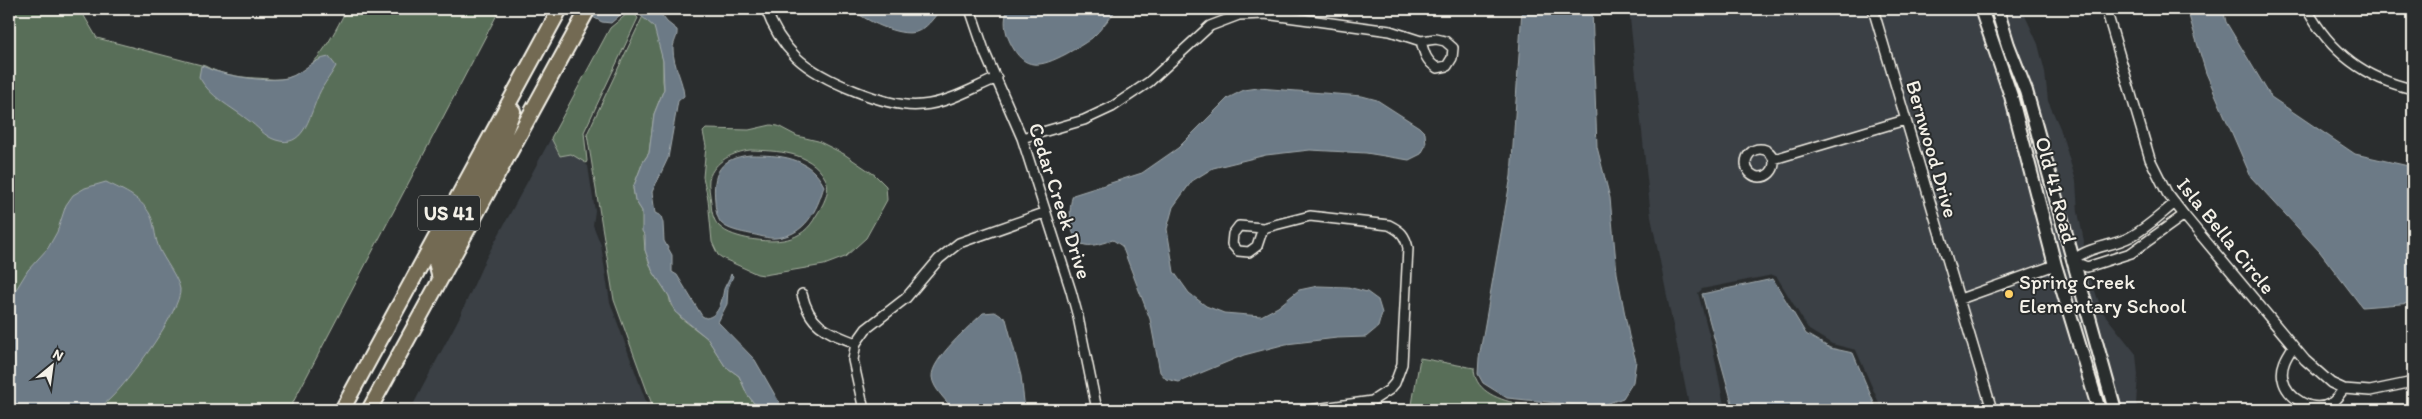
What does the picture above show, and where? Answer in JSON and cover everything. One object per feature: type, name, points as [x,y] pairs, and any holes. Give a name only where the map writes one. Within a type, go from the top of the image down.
[{"type":"main road","name":"US 41","points":[[368,410],[588,9]]},
{"type":"main road","name":"US 41","points":[[342,410],[558,13]]},
{"type":"main road","points":[[440,279],[436,263],[502,140],[530,66]]},
{"type":"street","points":[[766,9],[782,40],[805,64],[824,75],[887,102],[911,106],[934,103],[997,78]]},
{"type":"street","name":"Cedar Creek Drive","points":[[970,9],[1022,138],[1078,317],[1097,410]]},
{"type":"street","name":"Bernwood Drive","points":[[1873,9],[1992,410]]},
{"type":"street","name":"Old 41 Road","points":[[1981,9],[2011,96],[2055,265],[2099,410]]},
{"type":"street","name":"Old 41 Road","points":[[1997,9],[2008,45],[2026,91],[2115,410]]},
{"type":"street","name":"Isla Bella Circle","points":[[2106,9],[2150,160],[2158,178],[2184,215],[2293,347],[2317,373],[2344,389],[2370,391],[2413,382]]},
{"type":"street","points":[[2307,9],[2328,40],[2354,65],[2388,83],[2413,89]]},
{"type":"street","points":[[1022,138],[1084,120],[1112,107],[1149,82],[1210,26],[1239,15],[1265,14],[1380,30],[1422,41]]},
{"type":"street","points":[[1774,159],[1905,120]]},
{"type":"street","points":[[1960,299],[2072,260],[2082,252],[2129,238],[2145,228],[2175,203]]},
{"type":"street","points":[[864,410],[853,360],[856,343],[866,329],[906,298],[939,259],[959,243],[1044,212]]},
{"type":"street","points":[[2072,260],[2087,267],[2131,253],[2184,215]]},
{"type":"street","points":[[1263,228],[1299,218],[1321,216],[1390,225],[1406,237],[1408,248],[1402,364],[1395,383],[1389,390],[1372,402],[1309,410]]},
{"type":"street","points":[[802,294],[804,306],[821,328],[856,343]]},
{"type":"street","points":[[2293,347],[2283,370],[2282,379],[2290,395],[2305,404],[2320,406],[2332,403],[2344,389]]},
{"type":"shaded area","points":[[1629,9],[1976,9],[2006,97],[2094,410],[1882,410],[1856,350],[1832,344],[1809,330],[1777,277],[1773,275],[1702,289],[1698,293],[1713,349],[1725,410],[1690,410],[1651,217]]},
{"type":"shaded area","points":[[1986,9],[1992,9],[2021,93],[2066,257],[2059,259]]},
{"type":"shaded area","points":[[2002,9],[2022,9],[2038,44],[2045,72],[2048,101],[2060,128],[2076,181],[2078,212],[2084,241],[2083,256],[2102,311],[2136,354],[2138,375],[2136,404],[2140,410],[2120,410]]},
{"type":"shaded area","points":[[551,138],[559,156],[571,154],[578,157],[588,166],[595,211],[593,225],[601,245],[610,302],[649,410],[413,410],[414,403],[459,318],[485,260]]},
{"type":"shaded area","points":[[2069,267],[2110,410],[2105,410],[2062,269]]},
{"type":"green space","points":[[9,9],[80,9],[97,38],[205,66],[229,75],[248,78],[281,79],[293,76],[304,70],[322,53],[347,9],[500,9],[289,410],[9,410]]},
{"type":"green space","points":[[628,13],[634,14],[638,18],[584,132],[587,161],[586,163],[571,154],[560,156],[551,138],[610,28]]},
{"type":"green space","points":[[643,16],[654,27],[658,36],[663,61],[664,89],[654,114],[649,153],[643,162],[633,188],[635,200],[642,211],[645,250],[652,270],[669,296],[671,305],[681,318],[707,338],[725,366],[739,376],[747,394],[759,410],[654,410],[614,300],[587,134]]},
{"type":"green space","points":[[771,125],[778,126],[797,136],[818,141],[844,154],[875,175],[886,186],[887,200],[866,238],[845,257],[824,265],[764,275],[757,274],[718,255],[712,242],[708,199],[703,177],[706,146],[703,132],[706,129],[749,130]],"holes":[[[750,150],[792,154],[811,162],[825,178],[828,187],[824,202],[810,225],[803,232],[788,239],[769,241],[734,235],[717,224],[711,208],[709,179],[715,167],[725,158]]]},
{"type":"green space","points":[[1420,358],[1474,368],[1478,382],[1487,392],[1501,399],[1518,404],[1584,410],[1411,410]]},
{"type":"water","points":[[578,9],[627,9],[611,23],[602,22]]},
{"type":"water","points":[[633,9],[657,9],[667,22],[677,30],[673,55],[684,96],[678,101],[668,158],[652,192],[655,213],[661,216],[664,241],[672,255],[672,272],[677,275],[702,316],[706,318],[711,317],[717,311],[731,274],[733,276],[728,288],[727,304],[718,322],[755,360],[779,402],[780,410],[759,410],[747,394],[739,376],[725,366],[707,338],[675,312],[669,296],[652,270],[645,250],[645,236],[642,231],[642,211],[635,200],[633,188],[643,162],[649,153],[654,114],[664,89],[663,61],[654,27]]},
{"type":"water","points":[[852,9],[938,9],[939,11],[923,28],[909,33],[891,30],[865,18]]},
{"type":"water","points":[[1008,9],[1117,9],[1099,31],[1086,42],[1049,62],[1034,64],[1021,58],[1015,52],[1010,42],[1005,26]]},
{"type":"water","points":[[1522,9],[1592,9],[1597,147],[1610,198],[1617,273],[1629,336],[1636,361],[1633,382],[1623,398],[1598,407],[1507,398],[1483,383],[1478,374],[1479,358],[1511,176]]},
{"type":"water","points":[[2187,9],[2223,9],[2226,22],[2271,97],[2355,154],[2413,167],[2413,303],[2362,307],[2320,252],[2251,177],[2206,73]]},
{"type":"water","points":[[329,57],[336,66],[321,90],[308,123],[299,136],[285,142],[272,139],[265,134],[215,96],[199,77],[201,66],[239,77],[256,79],[288,78],[316,61]]},
{"type":"water","points":[[1258,88],[1362,96],[1377,100],[1419,127],[1425,133],[1426,145],[1421,154],[1409,160],[1366,153],[1310,150],[1266,155],[1213,168],[1192,181],[1173,207],[1167,229],[1174,272],[1189,293],[1206,306],[1224,313],[1261,316],[1278,307],[1299,290],[1318,286],[1348,287],[1367,292],[1378,300],[1382,313],[1378,327],[1366,337],[1337,338],[1286,344],[1244,355],[1179,382],[1166,379],[1160,372],[1150,319],[1122,246],[1113,240],[1092,245],[1085,245],[1079,242],[1072,231],[1071,200],[1073,195],[1142,173],[1178,148],[1228,98],[1244,90]]},
{"type":"water","points":[[750,155],[782,157],[802,163],[818,176],[824,186],[813,213],[802,227],[795,232],[786,236],[770,238],[735,230],[721,223],[716,213],[715,204],[714,191],[717,175],[725,163]]},
{"type":"water","points":[[106,182],[139,200],[148,212],[152,219],[159,248],[179,284],[178,299],[148,352],[121,387],[100,407],[67,412],[38,411],[22,408],[13,403],[9,398],[9,301],[28,270],[48,248],[57,232],[66,205],[73,195],[85,188]]},
{"type":"water","points":[[1773,279],[1806,334],[1830,348],[1853,353],[1877,410],[1734,410],[1702,294]]},
{"type":"water","points":[[995,312],[1006,319],[1021,376],[1025,410],[954,410],[935,386],[932,377],[933,370],[944,352],[983,313]]},
{"type":"place","name":"Spring Creek Elementary School","points":[[2009,294]]}]
